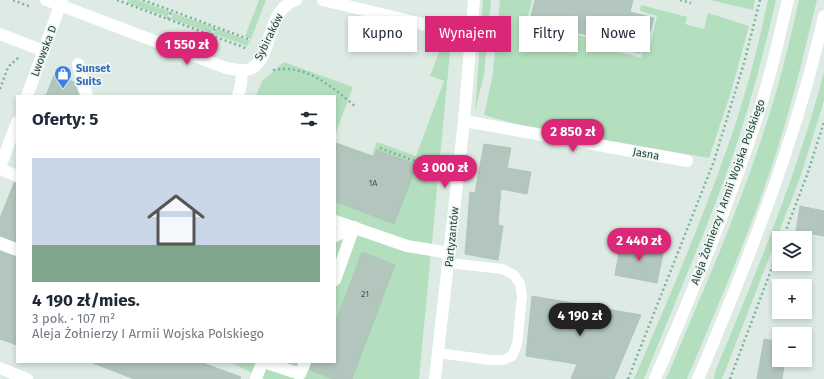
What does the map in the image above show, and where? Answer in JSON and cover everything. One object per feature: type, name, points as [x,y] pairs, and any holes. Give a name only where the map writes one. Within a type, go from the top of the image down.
[{"type":"street","points":[[46,0],[61,3],[226,68],[242,70],[238,95]]},
{"type":"street","name":"Sybiraków","points":[[242,70],[251,69],[259,62],[276,18],[289,2],[296,0]]},
{"type":"street","points":[[323,0],[425,25]]},
{"type":"street","name":"Partyzantów","points":[[473,16],[474,0]]},
{"type":"street","name":"Aleja Żołnierzy I Armii Wojska Polskiego","points":[[655,379],[722,215],[757,118],[777,47],[788,0]]},
{"type":"street","name":"Lwowska D","points":[[27,95],[61,3]]},
{"type":"street","points":[[698,379],[745,266],[773,192],[808,83],[824,16]]},
{"type":"street","points":[[0,34],[44,51]]},
{"type":"street","name":"Partyzantów","points":[[435,379],[450,258],[470,52]]},
{"type":"street","points":[[78,64],[87,95]]},
{"type":"street","name":"Jasna","points":[[464,121],[687,161]]},
{"type":"street","points":[[16,125],[0,168],[16,176]]},
{"type":"street","points":[[336,220],[407,246],[450,258]]},
{"type":"street","points":[[336,236],[354,228]]},
{"type":"street","points":[[336,277],[354,228]]},
{"type":"street","points":[[0,244],[16,250]]},
{"type":"street","points":[[256,379],[263,363]]},
{"type":"street","points":[[266,363],[300,374],[305,363]]},
{"type":"street","points":[[0,368],[27,379]]},
{"type":"lane","points":[[438,353],[490,360],[503,360],[512,356],[517,345],[522,296],[520,284],[514,275],[502,269],[450,258]]},
{"type":"path","points":[[117,0],[126,2],[248,49],[251,40],[143,0]]},
{"type":"path","points":[[680,0],[691,3]]},
{"type":"path","points":[[628,379],[714,161],[744,63],[760,0]]},
{"type":"path","points":[[168,19],[172,10]]},
{"type":"path","points":[[212,35],[215,26]]},
{"type":"path","points":[[268,71],[284,69],[302,71],[323,82],[355,106]]},
{"type":"path","points":[[786,231],[807,175],[824,122]]},
{"type":"path","points":[[380,148],[412,160],[442,167]]},
{"type":"path","points":[[730,379],[772,268]]},
{"type":"green space","points":[[128,0],[138,0],[169,11],[168,17],[127,3]]},
{"type":"green space","points":[[259,0],[266,0],[251,39],[245,36]]},
{"type":"green space","points":[[483,0],[491,0],[490,16],[482,16]]},
{"type":"green space","points":[[500,0],[532,0],[528,16],[519,16],[519,52],[578,52],[578,35],[586,37],[586,52],[619,52],[641,58],[642,52],[650,52],[657,16],[640,11],[641,5],[687,17],[685,24],[704,29],[708,13],[749,26],[731,92],[709,158],[519,125],[484,115],[493,73],[495,52],[511,52],[511,16],[498,16]]},
{"type":"green space","points":[[710,0],[755,0],[753,10]]},
{"type":"green space","points":[[768,0],[776,0],[751,98],[728,170],[644,379],[634,379],[672,290],[730,140],[751,70]]},
{"type":"green space","points":[[799,0],[817,0],[790,108],[759,204],[687,379],[666,379],[717,258],[752,165],[778,84]]},
{"type":"green space","points":[[173,13],[213,27],[211,33],[171,19]]},
{"type":"green space","points":[[216,28],[250,41],[247,46],[214,34]]},
{"type":"green space","points":[[439,52],[450,52],[419,379],[264,379],[232,363],[336,363],[336,142],[372,155],[377,142],[416,156],[444,81],[430,76]]},
{"type":"green space","points":[[479,52],[486,52],[484,75],[475,111]]},
{"type":"green space","points":[[284,62],[353,87],[336,132],[336,95],[256,95],[262,81]]},
{"type":"green space","points":[[824,72],[824,101],[800,178],[779,231],[772,231],[801,148]]},
{"type":"green space","points":[[772,231],[772,250],[722,379],[714,379],[715,372]]},
{"type":"building","points":[[535,0],[633,0],[630,12],[646,16],[586,16],[586,35],[578,33],[578,16],[531,16]]},
{"type":"building","points":[[650,17],[654,18],[650,32]]},
{"type":"building","name":"Sunset Suits","points":[[54,75],[74,82],[79,95],[46,95]]},
{"type":"building","points":[[336,143],[374,157],[377,150],[417,165],[394,224],[336,201]]},
{"type":"building","points":[[484,144],[511,148],[507,168],[531,172],[527,194],[501,189],[498,225],[503,226],[498,260],[465,254],[470,192],[475,193]]},
{"type":"building","points":[[14,183],[16,183],[16,242],[0,236],[0,218]]},
{"type":"building","points":[[800,206],[824,211],[824,236],[812,234],[812,231],[796,231]]},
{"type":"building","points":[[621,241],[664,249],[657,283],[615,275]]},
{"type":"building","points":[[0,251],[16,257],[16,345],[0,339]]},
{"type":"building","points":[[362,252],[395,265],[352,379],[333,379],[310,370],[312,363],[336,363],[336,321]]},
{"type":"building","points":[[532,296],[641,315],[614,379],[571,379],[577,364],[526,356]]},
{"type":"building","points":[[764,339],[772,341],[772,367],[784,367],[782,379],[757,379]]},
{"type":"building","points":[[93,363],[203,363],[241,377],[240,379],[134,379]]},
{"type":"place","name":"Sunset Suits","points":[[63,89]]}]
